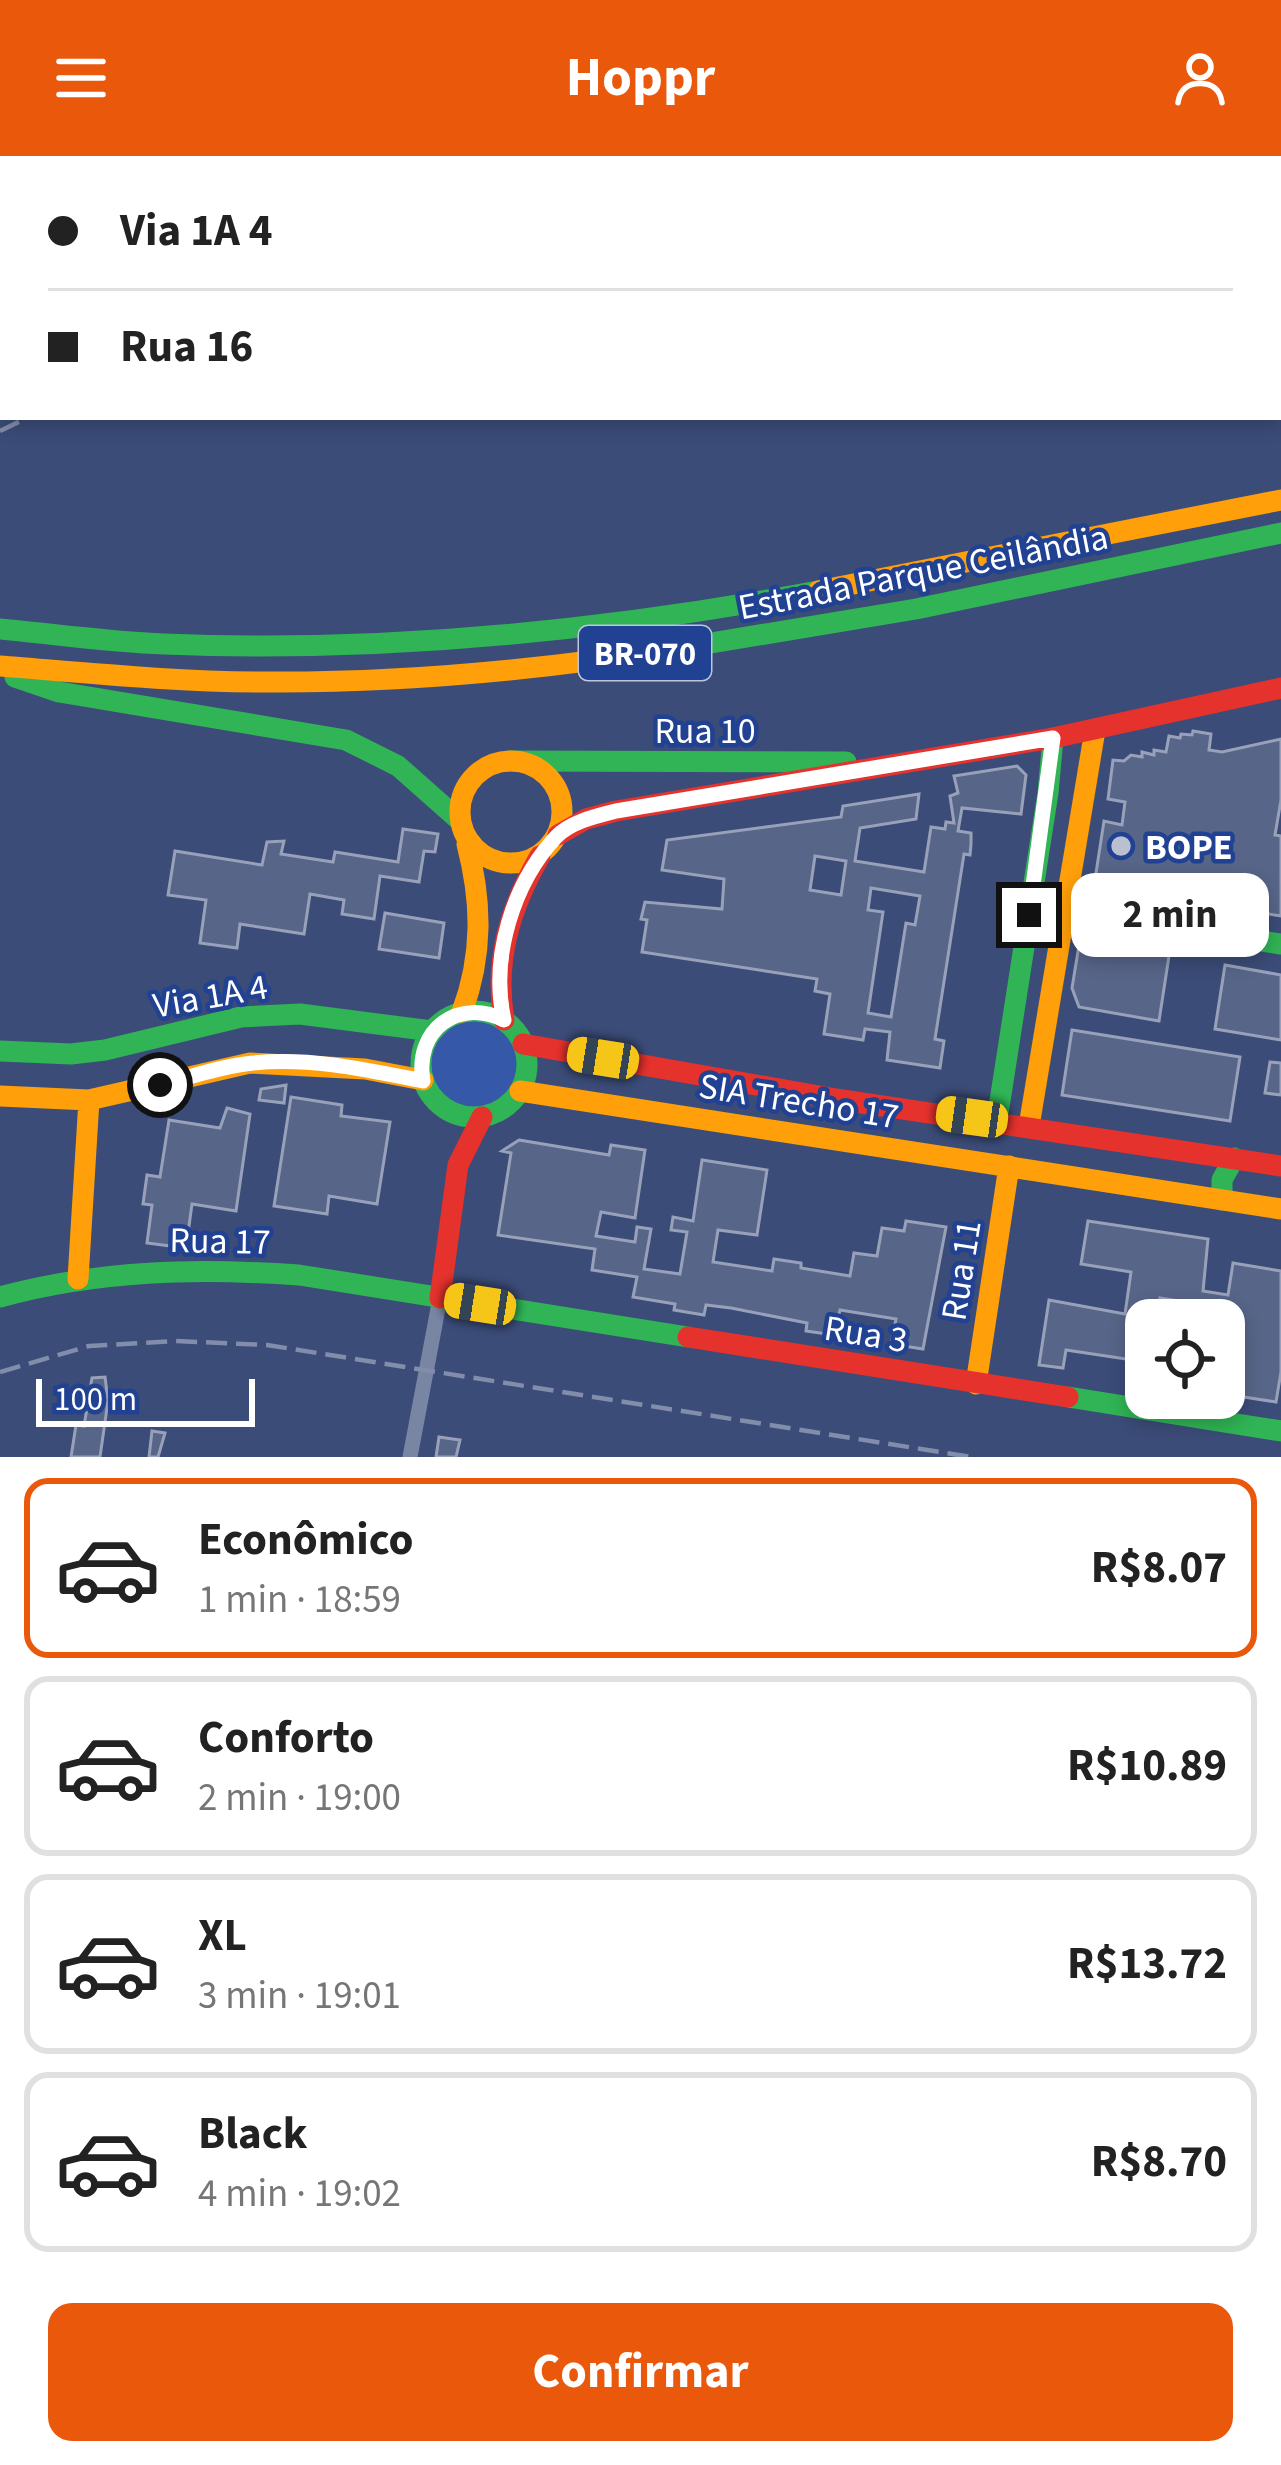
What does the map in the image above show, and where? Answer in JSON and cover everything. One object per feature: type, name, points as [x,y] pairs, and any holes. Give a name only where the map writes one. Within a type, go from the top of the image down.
[{"type":"main road","name":"Estrada Parque Ceilândia","points":[[0,629],[165,645],[268,648],[442,640],[625,619],[885,579],[1281,500]]},
{"type":"main road","name":"Estrada Parque Ceilândia","points":[[0,669],[297,682],[452,675],[692,648],[933,607],[1281,533]]},
{"type":"main road","points":[[0,669],[59,692],[363,744],[421,780],[491,860],[507,864],[540,855]]},
{"type":"main road","name":"Rua 10","points":[[558,835],[586,819],[616,811],[1053,738],[1281,688]]},
{"type":"main road","points":[[1030,1126],[1095,730]]},
{"type":"main road","points":[[997,1120],[1053,738]]},
{"type":"main road","name":"Rua 10","points":[[508,761],[901,761]]},
{"type":"main road","points":[[439,1105],[452,1113],[482,1117],[496,1112],[520,1091],[527,1070],[523,1044],[504,1020],[498,990],[517,898],[540,855],[558,835],[561,800],[542,771],[526,763],[491,764],[466,787],[462,829],[479,885],[474,984],[461,1012],[432,1031],[421,1053],[423,1081],[451,1130],[458,1165]]},
{"type":"main road","points":[[1048,793],[1070,788],[1082,807]]},
{"type":"main road","points":[[1065,911],[1281,944]]},
{"type":"main road","points":[[461,1012],[504,1020]]},
{"type":"main road","name":"Via 1A 4","points":[[0,1051],[71,1054],[105,1050],[242,1017],[300,1014],[432,1031]]},
{"type":"main road","name":"SIA Trecho 17","points":[[523,1044],[836,1099],[1281,1166]]},
{"type":"main road","name":"Via 1A 4","points":[[0,1096],[88,1100],[250,1063],[310,1063],[423,1081]]},
{"type":"main road","points":[[1003,1078],[1007,1095],[1016,1100],[1027,1099],[1035,1090]]},
{"type":"main road","name":"SIA Trecho 17","points":[[520,1091],[1281,1209]]},
{"type":"main road","points":[[833,1138],[836,1099]]},
{"type":"main road","points":[[78,1279],[88,1100]]},
{"type":"main road","points":[[440,1298],[458,1165],[482,1117]]},
{"type":"main road","points":[[1190,1196],[1199,1170],[1196,1152]]},
{"type":"main road","points":[[1222,1200],[1222,1180],[1234,1158]]},
{"type":"main road","name":"Rua 11","points":[[976,1384],[1009,1166]]},
{"type":"main road","name":"Rua 17","points":[[0,1298],[78,1279],[181,1269],[299,1275],[440,1298]]},
{"type":"main road","name":"Rua 3","points":[[440,1298],[1281,1431]]},
{"type":"street","points":[[410,1457],[440,1298]]},
{"type":"shaded area","points":[[474,1018],[492,1021],[507,1031],[517,1046],[517,1082],[507,1097],[492,1107],[474,1110],[456,1107],[441,1097],[431,1082],[428,1064],[431,1046],[441,1031],[456,1021]]},
{"type":"building","points":[[1193,731],[1211,734],[1209,750],[1222,752],[1281,739],[1281,800],[1275,835],[1281,836],[1281,916],[1094,886],[1104,821],[1122,825],[1125,802],[1108,799],[1113,760],[1142,757],[1142,752],[1154,755],[1154,750],[1166,752],[1169,736],[1180,738]]},
{"type":"building","points":[[1017,766],[1026,775],[1021,814],[962,808],[958,831],[971,833],[971,844],[970,855],[964,854],[935,1039],[944,1041],[940,1068],[887,1060],[890,1032],[865,1029],[863,1040],[824,1034],[830,994],[815,991],[817,979],[642,952],[645,902],[722,909],[724,879],[662,870],[667,840],[841,817],[843,806],[919,794],[916,819],[860,828],[855,861],[924,872],[931,827],[945,829],[946,822],[954,823],[950,796],[958,793],[954,776]],"holes":[[[815,856],[846,861],[841,895],[810,890]],[[871,888],[920,896],[915,925],[906,923],[891,1017],[868,1013],[883,912],[868,910]]]},
{"type":"building","points":[[403,829],[438,834],[435,852],[424,851],[419,882],[380,876],[374,919],[342,914],[344,900],[310,894],[304,934],[240,924],[237,948],[200,943],[206,900],[168,895],[175,851],[262,865],[267,842],[284,841],[281,854],[333,862],[335,852],[398,862]]},
{"type":"building","points":[[385,913],[444,923],[439,958],[379,949]]},
{"type":"building","points":[[1081,933],[1128,940],[1126,950],[1169,956],[1159,1021],[1079,1007],[1072,988]]},
{"type":"building","points":[[1225,965],[1281,975],[1281,1040],[1215,1029]]},
{"type":"building","points":[[1072,1030],[1240,1057],[1230,1121],[1062,1095]]},
{"type":"building","points":[[1270,1062],[1281,1063],[1281,1095],[1265,1093]]},
{"type":"building","points":[[286,1085],[284,1103],[259,1100],[261,1089]]},
{"type":"building","points":[[291,1097],[342,1105],[341,1116],[390,1122],[377,1204],[329,1196],[327,1214],[274,1206]]},
{"type":"building","points":[[227,1108],[250,1114],[236,1211],[192,1204],[186,1248],[147,1243],[152,1205],[143,1204],[147,1175],[160,1177],[169,1120],[220,1128]]},
{"type":"building","points":[[519,1140],[609,1155],[611,1145],[645,1150],[635,1218],[601,1212],[596,1236],[635,1242],[637,1227],[651,1229],[644,1269],[680,1274],[687,1232],[671,1230],[673,1217],[693,1221],[702,1160],[767,1170],[757,1235],[718,1230],[713,1262],[772,1271],[774,1259],[850,1276],[854,1253],[877,1256],[882,1228],[904,1231],[906,1221],[946,1227],[923,1349],[891,1344],[896,1319],[840,1310],[834,1335],[806,1331],[807,1323],[731,1308],[706,1305],[704,1315],[674,1310],[675,1304],[633,1297],[637,1277],[592,1270],[595,1249],[498,1235],[511,1153],[502,1151]]},
{"type":"building","points":[[1088,1221],[1208,1239],[1203,1291],[1228,1295],[1233,1263],[1281,1271],[1281,1372],[1276,1402],[1245,1397],[1245,1299],[1127,1299],[1131,1272],[1081,1264]]},
{"type":"building","points":[[1049,1300],[1125,1314],[1125,1359],[1066,1350],[1063,1368],[1039,1365]]},
{"type":"building","points":[[105,1377],[108,1401],[100,1457],[71,1457],[76,1425],[84,1426],[92,1378]]},
{"type":"building","points":[[152,1431],[165,1433],[158,1457],[149,1457]]},
{"type":"building","points":[[439,1437],[460,1440],[456,1457],[436,1457]]},
{"type":"railway","points":[[0,431],[23,420]]},
{"type":"railway","points":[[0,1372],[89,1346],[176,1341],[267,1345],[971,1457]]},
{"type":"traffic: fast","points":[[687,647],[916,609],[1281,533]]},
{"type":"traffic: fast","points":[[0,629],[164,644],[410,642],[574,628],[818,591]]},
{"type":"traffic: fast","points":[[15,677],[59,692],[346,740],[398,766],[459,820]]},
{"type":"traffic: fast","points":[[997,1120],[1053,738]]},
{"type":"traffic: fast","points":[[508,761],[846,762]]},
{"type":"traffic: fast","points":[[1065,911],[1281,944]]},
{"type":"traffic: fast","points":[[474,1011],[494,1015],[511,1027],[523,1044],[527,1064],[523,1084],[511,1101],[494,1113],[474,1117],[454,1113],[437,1101],[425,1084],[421,1064],[425,1044],[437,1027],[454,1015],[474,1011]]},
{"type":"traffic: fast","points":[[0,1051],[71,1054],[105,1050],[241,1017],[300,1014],[432,1031]]},
{"type":"traffic: fast","points":[[1222,1200],[1222,1180],[1234,1158]]},
{"type":"traffic: fast","points":[[0,1297],[74,1281],[148,1273],[299,1275],[688,1337]]},
{"type":"traffic: fast","points":[[1068,1397],[1281,1431]]},
{"type":"traffic: slow","points":[[818,591],[1281,500]]},
{"type":"traffic: slow","points":[[0,666],[133,677],[319,682],[477,673],[687,647]]},
{"type":"traffic: slow","points":[[1029,1126],[1095,730]]},
{"type":"traffic: slow","points":[[511,761],[540,769],[554,783],[562,812],[554,841],[540,855],[511,863],[482,855],[468,841],[460,812],[468,783],[482,769],[511,761]]},
{"type":"traffic: slow","points":[[462,1012],[474,970],[478,928],[467,844]]},
{"type":"traffic: slow","points":[[0,1096],[89,1100],[250,1063],[365,1069],[423,1080]]},
{"type":"traffic: slow","points":[[520,1091],[1281,1209]]},
{"type":"traffic: slow","points":[[78,1279],[89,1100]]},
{"type":"traffic: slow","points":[[976,1384],[1009,1166]]},
{"type":"traffic: jam","points":[[558,835],[586,819],[616,811],[1053,738],[1281,688]]},
{"type":"traffic: jam","points":[[504,1020],[501,976],[507,935],[540,856]]},
{"type":"traffic: jam","points":[[523,1044],[836,1099],[1281,1166]]},
{"type":"traffic: jam","points":[[440,1298],[458,1165],[482,1117]]},
{"type":"traffic: jam","points":[[688,1337],[1068,1397]]},
{"type":"place","name":"BOPE","points":[[1121,846]]},
{"type":"route","points":[[160,1085],[250,1063],[282,1062],[365,1069],[423,1081],[420,1067],[425,1042],[446,1019],[476,1011],[504,1020],[498,990],[508,930],[517,898],[540,855],[558,835],[586,819],[676,799],[1053,738],[1029,915]]}]
